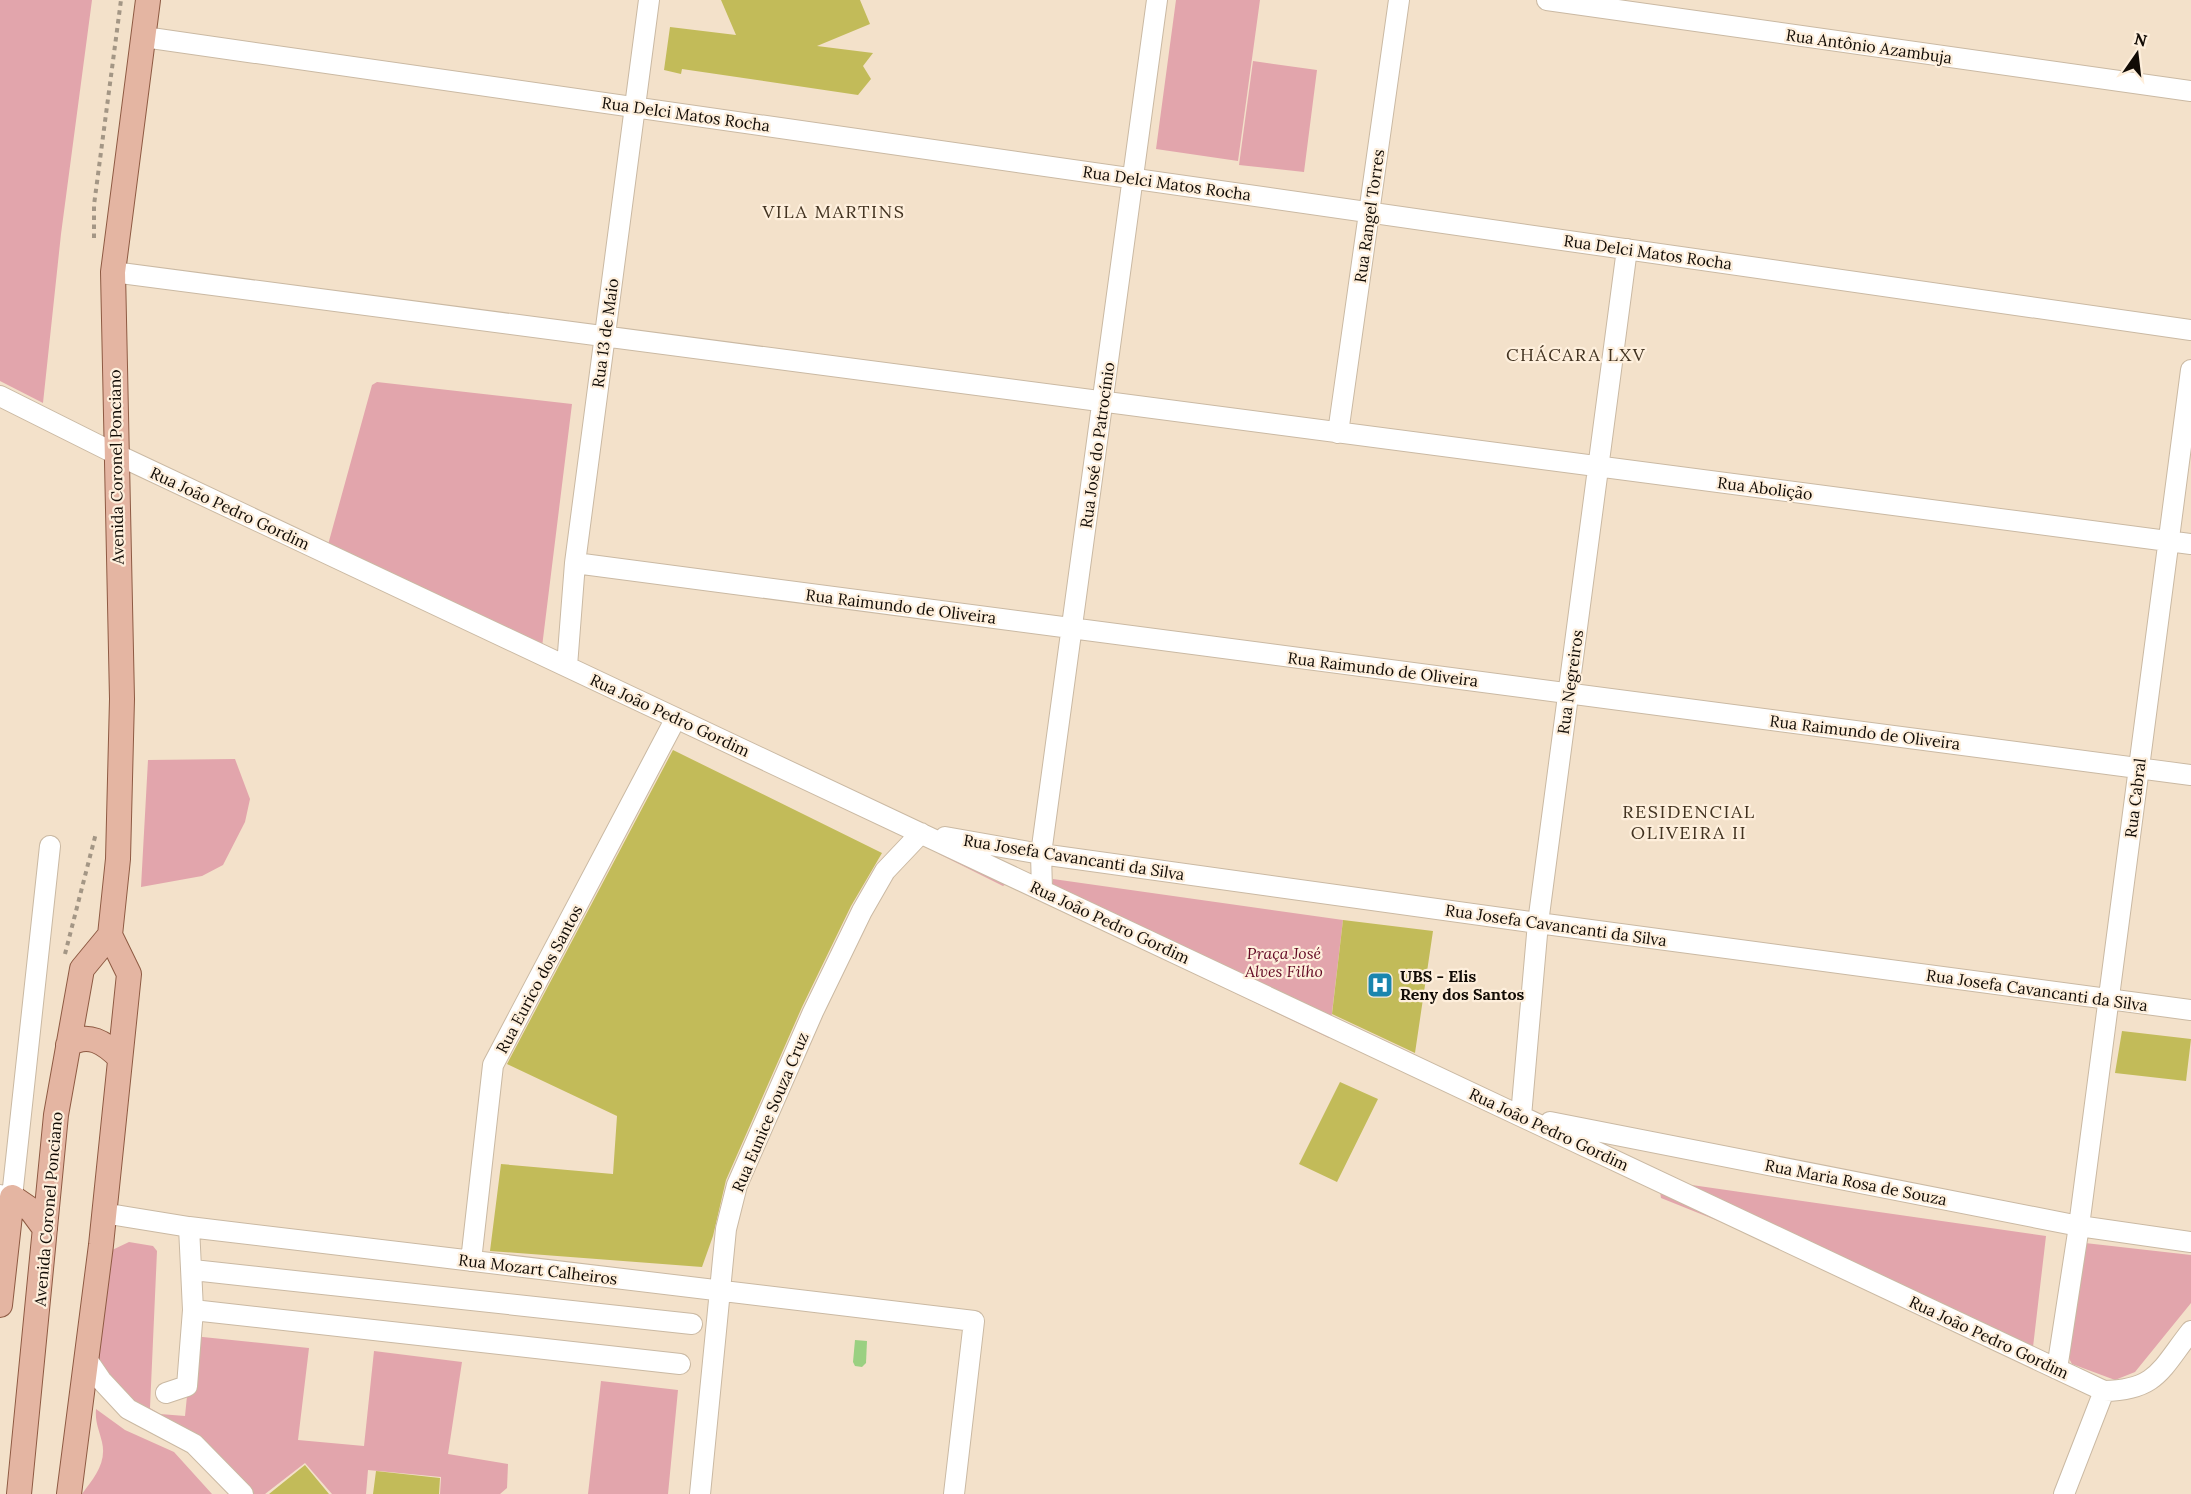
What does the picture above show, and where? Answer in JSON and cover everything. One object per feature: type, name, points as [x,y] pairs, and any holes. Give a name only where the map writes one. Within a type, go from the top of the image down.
[{"type":"main road","name":"Avenida Coronel Ponciano","points":[[19,1494],[56,1115],[82,969],[110,935],[118,860],[122,699],[115,453],[113,272],[148,0]]},
{"type":"main road","points":[[69,1494],[104,1213],[129,974],[110,935]]},
{"type":"main road","points":[[68,1045],[77,1039],[93,1039],[106,1044],[120,1058]]},
{"type":"main road","points":[[10,1197],[50,1179]]},
{"type":"main road","points":[[10,1197],[45,1229]]},
{"type":"main road","points":[[0,1305],[10,1197]]},
{"type":"street","name":"Rua 13 de Maio","points":[[567,666],[575,563],[649,0]]},
{"type":"street","name":"Rua José do Patrocínio","points":[[1042,890],[1041,854],[1157,0]]},
{"type":"street","name":"Rua Rangel Torres","points":[[1338,433],[1399,0]]},
{"type":"street","name":"Rua Antônio Azambuja","points":[[1547,0],[1649,7],[2191,91]]},
{"type":"street","name":"Rua Delci Matos Rocha","points":[[144,37],[2191,330]]},
{"type":"street","name":"Rua Negreiros","points":[[1521,1116],[1538,923],[1627,249]]},
{"type":"street","name":"Rua Abolição","points":[[113,272],[2191,544]]},
{"type":"street","name":"Rua Cabral","points":[[2057,1369],[2079,1226],[2191,370]]},
{"type":"street","name":"Rua João Pedro Gordim","points":[[0,396],[115,453],[2104,1391]]},
{"type":"street","name":"Rua Raimundo de Oliveira","points":[[575,563],[2191,775]]},
{"type":"street","name":"Rua Eurico dos Santos","points":[[471,1261],[493,1065],[676,718]]},
{"type":"street","name":"Rua Josefa Cavancanti da Silva","points":[[921,834],[1041,854],[1538,923],[2191,1010]]},
{"type":"street","name":"Rua Eunice Souza Cruz","points":[[700,1494],[720,1290],[731,1205],[754,1147],[862,911],[885,871],[921,834]]},
{"type":"street","points":[[10,1197],[50,846]]},
{"type":"street","name":"Rua Maria Rosa de Souza","points":[[1521,1116],[2079,1226],[2191,1242]]},
{"type":"street","name":"Rua Mozart Calheiros","points":[[104,1213],[189,1227],[974,1321],[954,1494]]},
{"type":"street","points":[[166,1393],[187,1386],[193,1311],[193,1270],[189,1227]]},
{"type":"street","points":[[193,1270],[692,1324]]},
{"type":"street","points":[[193,1311],[680,1364]]},
{"type":"street","points":[[2064,1494],[2104,1391],[2128,1391],[2151,1382],[2191,1331]]},
{"type":"street","points":[[86,1358],[101,1380],[128,1409],[194,1444],[243,1494]]},
{"type":"green space","points":[[0,0],[92,0],[61,234],[43,403],[0,381]]},
{"type":"green space","points":[[1176,0],[1260,0],[1238,161],[1156,149]]},
{"type":"green space","points":[[1253,61],[1317,70],[1304,172],[1239,165]]},
{"type":"green space","points":[[377,382],[572,404],[542,647],[326,552],[372,385]]},
{"type":"green space","points":[[235,759],[250,799],[245,822],[223,865],[202,876],[141,887],[148,760]]},
{"type":"green space","points":[[939,854],[965,856],[1012,880],[1003,886]]},
{"type":"green space","name":"Praça José Alves Filho","points":[[1053,879],[1343,920],[1329,1038],[1048,904]]},
{"type":"green space","points":[[1671,1182],[2046,1236],[2033,1347],[1661,1198],[1659,1185]]},
{"type":"green space","points":[[129,1242],[153,1246],[157,1251],[150,1408],[160,1414],[185,1416],[193,1336],[309,1348],[298,1440],[364,1446],[374,1351],[462,1362],[448,1454],[508,1464],[507,1488],[500,1494],[440,1494],[441,1477],[368,1470],[366,1494],[332,1494],[305,1463],[265,1494],[242,1494],[189,1446],[107,1399],[94,1347],[108,1252]]},
{"type":"green space","points":[[2085,1243],[2191,1255],[2191,1303],[2135,1372],[2115,1380],[2072,1364],[2064,1349]]},
{"type":"green space","points":[[601,1381],[678,1390],[668,1494],[588,1494]]},
{"type":"green space","points":[[96,1409],[125,1430],[174,1452],[212,1494],[82,1494],[98,1470],[103,1457]]},
{"type":"shaded area","points":[[855,1340],[867,1341],[866,1363],[862,1367],[855,1366],[853,1362]]},
{"type":"building","points":[[721,0],[860,0],[870,24],[817,46],[873,53],[863,66],[871,79],[858,95],[682,69],[681,74],[664,70],[670,27],[736,35]]},
{"type":"building","points":[[673,750],[882,853],[851,906],[802,1007],[726,1180],[713,1236],[702,1267],[490,1251],[501,1164],[613,1174],[617,1116],[507,1064]]},
{"type":"building","name":"UBS - Elis Reny dos Santos","points":[[1343,920],[1433,931],[1415,1053],[1332,1014]]},
{"type":"building","points":[[2122,1031],[2191,1039],[2186,1081],[2115,1073]]},
{"type":"building","points":[[1340,1082],[1378,1099],[1337,1182],[1299,1164]]},
{"type":"building","points":[[305,1465],[329,1494],[269,1494]]},
{"type":"building","points":[[376,1471],[440,1478],[439,1494],[373,1494]]},
{"type":"place","name":"UBS - Elis Reny dos Santos","points":[[1380,985]]},
{"type":"district","name":"VILA MARTINS","points":[[834,211]]},
{"type":"district","name":"CHÁCARA LXV","points":[[1576,354]]},
{"type":"district","name":"RESIDENCIAL OLIVEIRA II","points":[[1689,821]]}]
